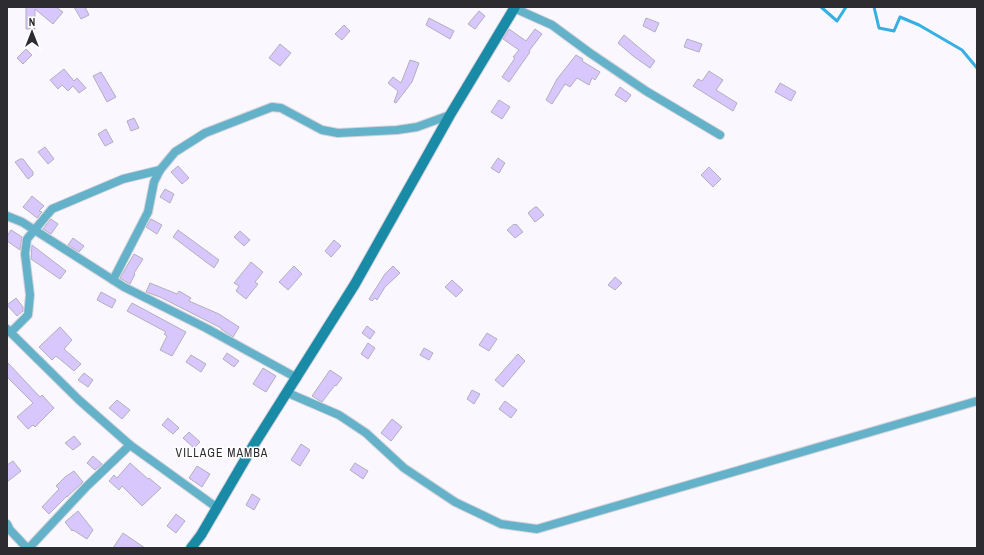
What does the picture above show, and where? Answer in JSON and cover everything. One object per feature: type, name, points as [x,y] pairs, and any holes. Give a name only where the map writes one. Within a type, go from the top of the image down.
[{"type":"street","points":[[191,548],[201,535],[216,508],[355,284],[450,115],[515,7],[552,25],[590,53],[640,86],[720,135]]},
{"type":"street","points":[[113,280],[148,212],[154,182],[160,170],[175,152],[205,133],[272,107],[281,108],[322,130],[338,133],[397,130],[417,127],[450,115]]},
{"type":"street","points":[[160,170],[123,179],[52,209],[27,239],[25,254],[30,295],[28,315],[9,331],[79,400],[130,446],[216,508]]},
{"type":"street","points":[[7,216],[22,222],[124,287],[206,328],[297,378]]},
{"type":"street","points":[[288,393],[339,415],[366,433],[404,468],[454,502],[500,524],[537,529],[977,401]]},
{"type":"street","points":[[7,524],[10,530],[28,548],[86,487],[130,446]]},
{"type":"building","points":[[26,7],[56,7],[63,12],[53,24],[35,9],[35,29],[26,29]]},
{"type":"building","points":[[74,7],[85,7],[89,15],[81,19]]},
{"type":"building","points":[[479,11],[485,16],[475,29],[468,24]]},
{"type":"building","points":[[429,18],[454,31],[450,39],[426,25]]},
{"type":"building","points":[[646,18],[659,23],[655,32],[643,26]]},
{"type":"building","points":[[344,25],[350,31],[342,40],[335,34]]},
{"type":"building","points":[[509,29],[526,41],[535,29],[542,34],[509,82],[502,77],[515,58],[513,57],[519,50],[503,39]]},
{"type":"building","points":[[624,35],[655,61],[650,68],[618,43]]},
{"type":"building","points":[[687,39],[702,44],[699,52],[684,47]]},
{"type":"building","points":[[280,44],[291,53],[280,66],[269,58]]},
{"type":"building","points":[[26,49],[32,55],[23,64],[17,58]]},
{"type":"building","points":[[576,55],[583,59],[582,61],[600,72],[595,80],[592,78],[589,85],[577,78],[570,87],[565,84],[552,104],[546,100],[557,79]]},
{"type":"building","points":[[410,60],[419,63],[412,82],[396,103],[394,102],[398,91],[388,83],[393,77],[401,83]]},
{"type":"building","points":[[64,69],[74,81],[77,78],[86,88],[79,93],[73,86],[68,91],[62,85],[58,89],[50,80]]},
{"type":"building","points":[[709,71],[723,80],[716,90],[737,103],[733,111],[693,86],[698,79],[702,81]]},
{"type":"building","points":[[101,72],[116,97],[107,102],[93,76]]},
{"type":"building","points":[[780,83],[796,92],[791,101],[775,92]]},
{"type":"building","points":[[620,87],[631,95],[626,102],[615,95]]},
{"type":"building","points":[[499,100],[510,107],[502,119],[491,112]]},
{"type":"building","points":[[134,118],[139,128],[131,131],[127,121]]},
{"type":"building","points":[[106,129],[113,142],[105,146],[98,134]]},
{"type":"building","points":[[45,147],[54,159],[48,164],[38,152]]},
{"type":"building","points":[[498,158],[505,163],[499,173],[491,168]]},
{"type":"building","points":[[23,159],[33,172],[33,175],[28,179],[15,162]]},
{"type":"building","points":[[178,166],[189,178],[182,184],[171,172]]},
{"type":"building","points":[[709,167],[721,179],[713,187],[701,175]]},
{"type":"building","points":[[165,189],[174,194],[170,203],[160,197]]},
{"type":"building","points":[[32,196],[44,206],[39,211],[42,212],[37,218],[23,207]]},
{"type":"building","points":[[537,207],[544,215],[535,222],[528,213]]},
{"type":"building","points":[[51,219],[58,224],[51,234],[43,229]]},
{"type":"building","points":[[151,219],[162,225],[157,234],[146,227]]},
{"type":"building","points":[[516,224],[523,232],[515,238],[507,230]]},
{"type":"building","points":[[11,230],[22,237],[20,250],[7,241],[7,236]]},
{"type":"building","points":[[178,230],[219,260],[214,268],[173,237]]},
{"type":"building","points":[[240,231],[250,240],[244,246],[234,237]]},
{"type":"building","points":[[73,238],[84,246],[79,252],[68,245]]},
{"type":"building","points":[[334,240],[341,246],[331,257],[325,251]]},
{"type":"building","points":[[32,245],[66,271],[60,279],[31,259]]},
{"type":"building","points":[[134,254],[143,259],[134,273],[135,274],[130,284],[120,278]]},
{"type":"building","points":[[251,262],[263,272],[255,282],[258,284],[246,299],[236,291],[239,286],[234,283]]},
{"type":"building","points":[[294,266],[302,274],[288,290],[279,282]]},
{"type":"building","points":[[393,266],[400,273],[385,287],[377,300],[375,298],[372,301],[369,299],[385,274]]},
{"type":"building","points":[[615,277],[622,283],[615,290],[608,285]]},
{"type":"building","points":[[452,280],[463,290],[456,297],[445,287]]},
{"type":"building","points":[[150,283],[177,294],[179,291],[191,298],[189,301],[219,314],[239,327],[233,337],[221,328],[160,297],[146,292]]},
{"type":"building","points":[[101,292],[116,300],[112,308],[97,300]]},
{"type":"building","points":[[16,298],[23,307],[23,311],[17,316],[7,305]]},
{"type":"building","points":[[132,303],[186,332],[172,356],[160,350],[167,336],[164,334],[166,332],[127,311]]},
{"type":"building","points":[[367,326],[375,332],[370,339],[362,333]]},
{"type":"building","points":[[60,327],[72,340],[64,349],[81,364],[74,371],[56,356],[52,360],[39,347]]},
{"type":"building","points":[[487,333],[497,339],[489,351],[479,345]]},
{"type":"building","points":[[368,343],[375,348],[368,359],[361,354]]},
{"type":"building","points":[[424,348],[433,353],[429,360],[420,355]]},
{"type":"building","points":[[227,353],[239,361],[234,367],[223,359]]},
{"type":"building","points":[[518,354],[525,361],[503,387],[495,380]]},
{"type":"building","points":[[191,355],[206,364],[201,372],[186,362]]},
{"type":"building","points":[[7,362],[40,397],[42,395],[54,408],[35,427],[33,425],[28,429],[17,417],[33,403],[7,377]]},
{"type":"building","points":[[263,368],[276,376],[266,392],[253,384]]},
{"type":"building","points":[[330,370],[342,378],[322,402],[312,396]]},
{"type":"building","points":[[84,373],[93,380],[88,387],[78,380]]},
{"type":"building","points":[[472,390],[480,394],[474,404],[467,399]]},
{"type":"building","points":[[117,400],[130,410],[122,419],[109,408]]},
{"type":"building","points":[[505,401],[517,410],[511,418],[499,409]]},
{"type":"building","points":[[168,418],[179,428],[173,434],[162,425]]},
{"type":"building","points":[[392,419],[402,427],[391,441],[381,433]]},
{"type":"building","points":[[189,432],[200,442],[194,448],[183,438]]},
{"type":"building","points":[[74,436],[81,444],[73,450],[65,443]]},
{"type":"building","points":[[301,444],[310,450],[300,466],[291,460]]},
{"type":"building","points":[[93,456],[102,464],[95,470],[87,463]]},
{"type":"building","points":[[13,461],[21,471],[7,482],[7,465]]},
{"type":"building","points":[[130,463],[161,488],[142,506],[122,486],[119,490],[109,481],[114,475],[117,478]]},
{"type":"building","points":[[355,463],[368,471],[363,479],[350,470]]},
{"type":"building","points":[[197,466],[210,474],[202,487],[189,478]]},
{"type":"building","points":[[74,471],[83,482],[49,514],[42,507],[59,489],[56,486]]},
{"type":"building","points":[[252,494],[260,499],[254,510],[246,505]]},
{"type":"building","points":[[78,511],[93,530],[87,539],[73,530],[72,531],[65,522]]},
{"type":"building","points":[[176,514],[185,521],[176,533],[167,526]]},
{"type":"building","points":[[123,533],[145,548],[113,548]]},
{"type":"waterway","points":[[821,7],[837,21],[846,7]]},
{"type":"waterway","points":[[874,7],[879,28],[894,31],[900,17],[919,25],[962,50],[977,68]]},
{"type":"district","name":"VILLAGE MAMBA","points":[[222,453]]}]
